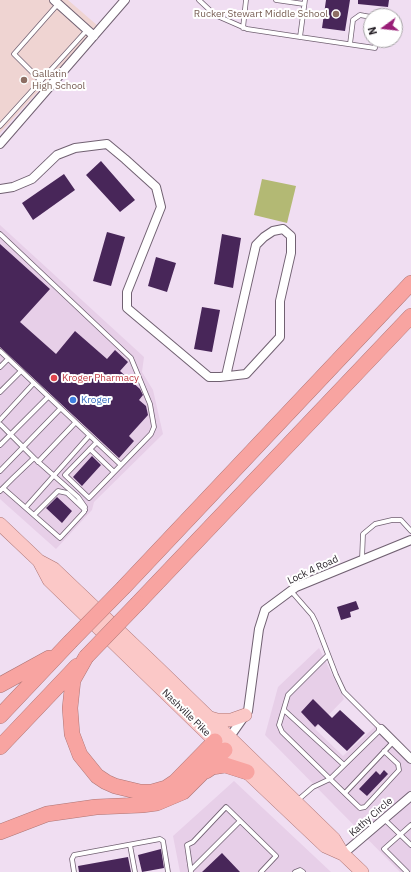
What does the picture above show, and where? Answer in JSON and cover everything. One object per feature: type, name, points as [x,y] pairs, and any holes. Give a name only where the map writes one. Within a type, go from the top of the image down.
[{"type":"highway","points":[[0,716],[411,283]]},
{"type":"highway","points":[[0,747],[411,316]]},
{"type":"highway","points":[[0,685],[67,646]]},
{"type":"highway","points":[[86,657],[73,680],[70,708],[72,734],[80,755],[97,776],[106,782],[115,786],[140,792],[152,792],[166,788],[223,743]]},
{"type":"highway","points":[[0,832],[47,814],[96,807],[157,803],[183,792],[200,775],[223,743]]},
{"type":"highway","points":[[200,775],[212,767],[225,765],[247,772]]},
{"type":"main road","name":"Nashville Pike","points":[[0,524],[39,561],[54,569],[207,717],[223,743],[247,772],[325,846],[343,854]]},
{"type":"main road","name":"Nashville Pike","points":[[39,561],[49,580],[223,743],[295,803],[334,839],[343,854],[362,872]]},
{"type":"main road","points":[[207,717],[216,720],[231,720],[245,715]]},
{"type":"street","points":[[0,144],[125,0]]},
{"type":"street","points":[[56,2],[94,36]]},
{"type":"street","points":[[0,189],[13,187],[32,179],[57,155],[75,148],[107,144],[156,187],[161,207],[127,292],[127,308],[209,377],[226,376],[246,374],[280,337],[280,301],[290,253],[291,236],[283,229],[274,231],[264,236],[256,246],[226,376]]},
{"type":"street","name":"Lock 4 Road","points":[[223,743],[248,711],[258,630],[265,610],[296,587],[411,540]]},
{"type":"street","points":[[381,728],[411,759]]},
{"type":"street","name":"Kathy Circle","points":[[343,854],[411,796]]},
{"type":"lane","points":[[199,0],[215,15],[243,28],[363,46]]},
{"type":"lane","points":[[243,28],[246,0]]},
{"type":"lane","points":[[276,0],[305,2],[300,37]]},
{"type":"lane","points":[[41,81],[14,54],[56,2]]},
{"type":"lane","points":[[350,44],[353,20],[360,15],[363,16]]},
{"type":"lane","points":[[0,126],[87,30]]},
{"type":"lane","points":[[0,234],[131,358],[150,404],[154,427],[151,434],[89,498],[65,475],[96,442]]},
{"type":"lane","points":[[0,351],[120,465]]},
{"type":"lane","points":[[0,367],[8,359]]},
{"type":"lane","points":[[0,392],[20,371]]},
{"type":"lane","points":[[0,420],[33,384]]},
{"type":"lane","points":[[0,445],[48,397]]},
{"type":"lane","points":[[0,471],[60,409]]},
{"type":"lane","points":[[38,462],[75,423]]},
{"type":"lane","points":[[0,424],[23,448],[78,497],[85,507],[85,510]]},
{"type":"lane","points":[[26,507],[89,436]]},
{"type":"lane","points":[[90,449],[114,472]]},
{"type":"lane","points":[[34,458],[1,490],[26,507],[60,538],[85,510]]},
{"type":"lane","points":[[68,459],[74,465]]},
{"type":"lane","points":[[34,515],[58,491],[66,493],[85,510]]},
{"type":"lane","points":[[78,497],[83,492]]},
{"type":"lane","points":[[17,500],[19,494]]},
{"type":"lane","points":[[362,559],[363,534],[375,524],[392,520],[401,520],[411,531]]},
{"type":"lane","points":[[290,591],[312,615],[344,692],[381,728],[330,779],[313,787],[295,803]]},
{"type":"lane","points":[[328,655],[288,695],[279,726],[282,732],[360,808],[365,807],[399,770],[398,764],[384,751]]},
{"type":"lane","points":[[284,710],[344,765]]},
{"type":"lane","points":[[345,792],[394,741]]},
{"type":"lane","points":[[191,871],[186,845],[193,842],[226,807],[276,856],[261,872]]},
{"type":"lane","points":[[384,819],[411,845]]},
{"type":"lane","points":[[191,871],[240,821]]},
{"type":"lane","points":[[407,872],[384,849],[411,825]]},
{"type":"lane","points":[[74,872],[72,859],[74,855],[160,839],[163,841],[168,872]]},
{"type":"lane","points":[[130,845],[135,872]]},
{"type":"lane","points":[[295,872],[300,870],[303,872]]},
{"type":"shaded area","name":"Gallatin High School","points":[[0,0],[68,0],[98,26],[0,133]]},
{"type":"shaded area","points":[[0,225],[144,357],[142,372],[153,390],[163,434],[94,502],[92,510],[56,549],[0,499]]},
{"type":"shaded area","points":[[319,648],[344,699],[315,729],[343,756],[380,722],[411,753],[411,872],[400,872],[265,735],[278,687]]},
{"type":"shaded area","points":[[234,781],[331,872],[180,872],[173,836]]},
{"type":"green space","points":[[262,179],[296,186],[287,223],[254,215]]},
{"type":"building","name":"Rucker Stewart Middle School","points":[[326,0],[350,0],[345,31],[322,28]]},
{"type":"building","points":[[358,0],[389,0],[388,7],[358,4]]},
{"type":"building","points":[[101,161],[135,200],[120,212],[86,175]]},
{"type":"building","points":[[64,174],[75,190],[33,220],[22,203]]},
{"type":"building","points":[[107,232],[125,237],[111,286],[93,281]]},
{"type":"building","points":[[222,234],[241,238],[233,288],[214,284]]},
{"type":"building","points":[[0,244],[50,289],[20,322],[56,354],[75,331],[107,359],[115,350],[128,362],[120,371],[140,389],[143,395],[139,400],[146,406],[148,415],[129,436],[134,441],[119,458],[0,347]]},
{"type":"building","points":[[156,257],[176,263],[167,292],[148,286]]},
{"type":"building","points":[[202,307],[220,310],[212,352],[194,349]]},
{"type":"building","points":[[92,456],[101,465],[82,486],[73,477]]},
{"type":"building","points":[[57,497],[72,511],[62,523],[46,508]]},
{"type":"building","points":[[356,601],[359,609],[350,612],[351,617],[341,620],[337,607]]},
{"type":"building","points":[[313,699],[332,718],[340,710],[365,733],[347,751],[318,724],[315,727],[301,712]]},
{"type":"building","points":[[384,770],[388,774],[367,796],[359,789],[376,771],[380,775]]},
{"type":"building","points":[[161,849],[164,868],[142,872],[138,855]]},
{"type":"building","points":[[222,853],[240,872],[202,872]]},
{"type":"building","points":[[128,857],[131,872],[79,872],[78,866]]},
{"type":"place","name":"Rucker Stewart Middle School","points":[[336,14]]},
{"type":"place","name":"Gallatin High School","points":[[24,80]]},
{"type":"place","name":"Kroger Pharmacy","points":[[54,378]]},
{"type":"place","name":"Kroger","points":[[73,400]]}]
